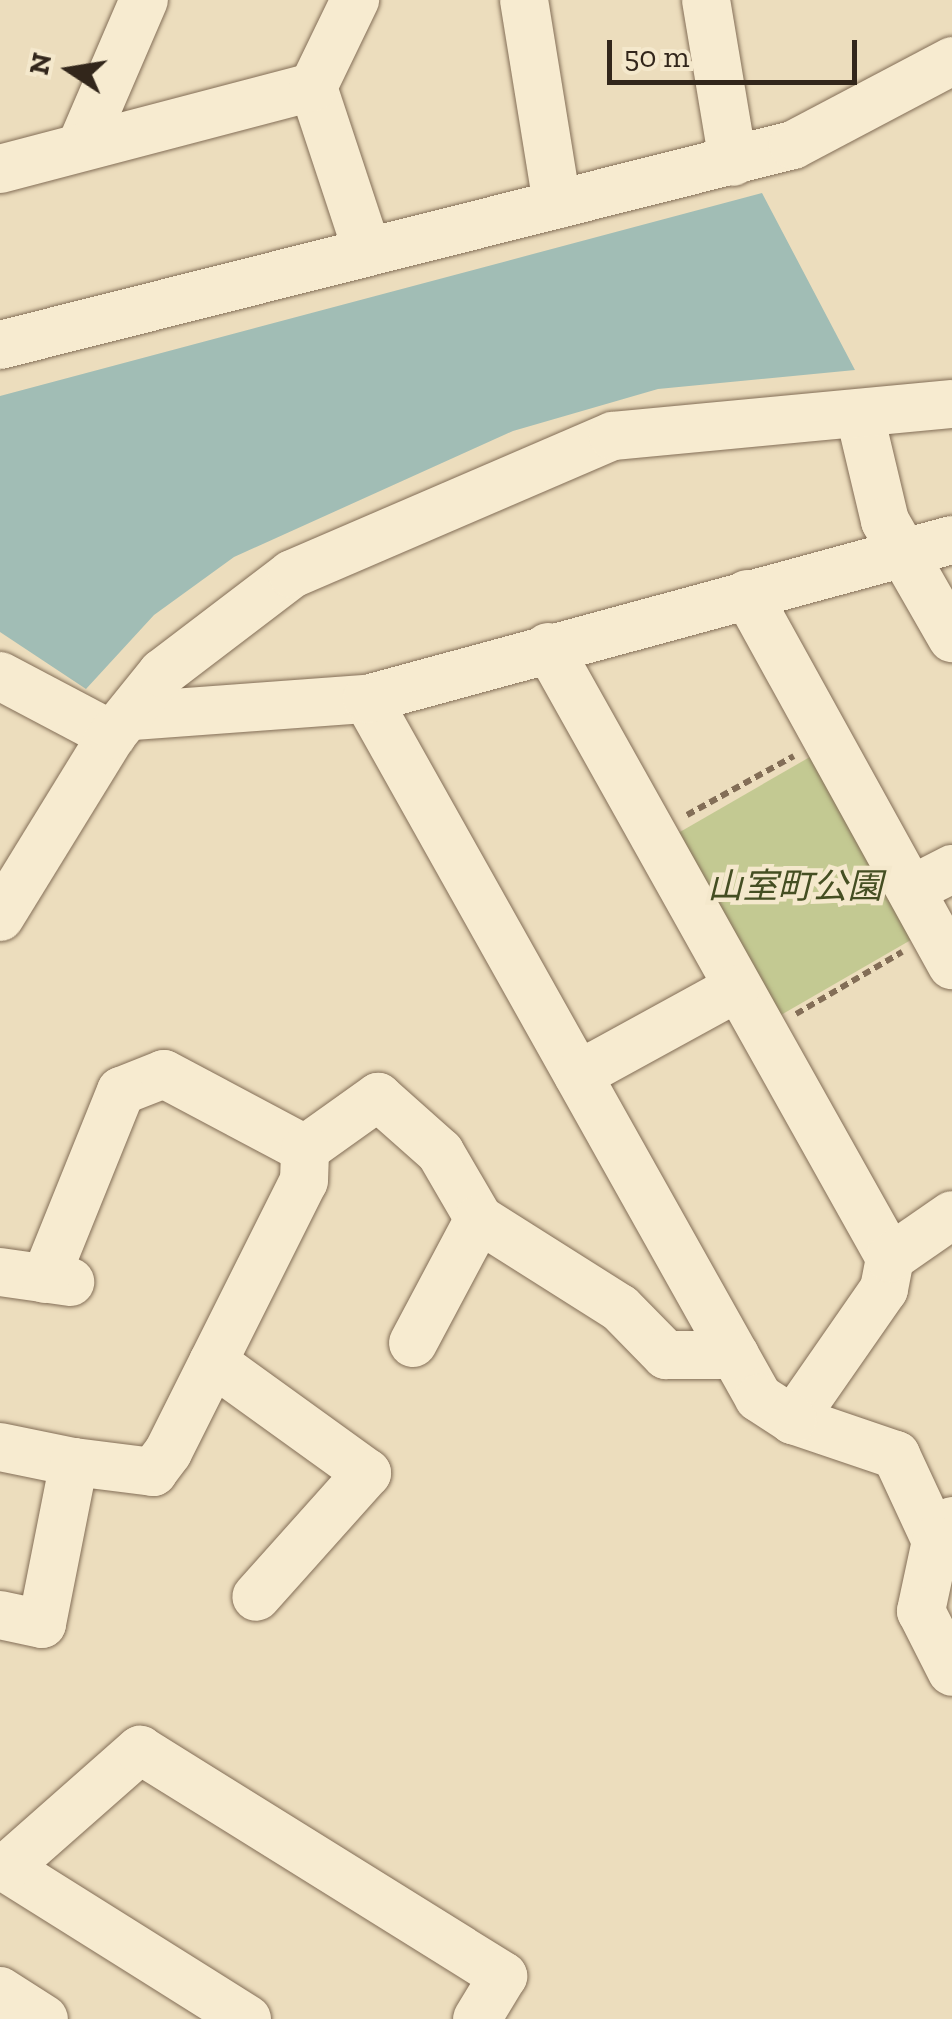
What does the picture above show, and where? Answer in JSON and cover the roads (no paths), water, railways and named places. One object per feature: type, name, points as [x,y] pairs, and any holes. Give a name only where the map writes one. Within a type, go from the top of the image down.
[{"type":"street","points":[[81,146],[144,0]]},
{"type":"street","points":[[356,0],[313,87],[367,250]]},
{"type":"street","points":[[524,0],[557,204]]},
{"type":"street","points":[[706,0],[733,162]]},
{"type":"street","points":[[0,345],[367,250],[733,162],[858,118],[952,61]]},
{"type":"street","points":[[0,169],[313,87]]},
{"type":"street","points":[[0,917],[122,726],[162,673],[234,612],[292,574],[498,479],[654,428],[860,416],[952,404]]},
{"type":"street","points":[[860,416],[885,522],[952,638]]},
{"type":"street","points":[[0,676],[122,726],[367,698],[952,540]]},
{"type":"street","points":[[747,594],[827,737],[932,879],[943,949]]},
{"type":"street","points":[[548,647],[760,1035],[890,1258],[884,1289],[793,1420]]},
{"type":"street","points":[[367,698],[759,1398],[793,1420],[896,1454],[944,1531],[921,1611],[952,1672]]},
{"type":"street","points":[[578,1075],[736,989]]},
{"type":"street","points":[[38,1278],[121,1091],[164,1074],[305,1149]]},
{"type":"street","points":[[305,1149],[378,1096],[440,1152],[479,1219],[620,1308],[666,1355],[735,1356]]},
{"type":"street","points":[[0,1446],[74,1462],[153,1472],[304,1182],[305,1149]]},
{"type":"street","points":[[890,1258],[952,1214]]},
{"type":"street","points":[[412,1343],[479,1219]]},
{"type":"street","points":[[213,1362],[367,1473],[256,1597]]},
{"type":"street","points":[[0,1615],[42,1624],[74,1462]]},
{"type":"street","points":[[247,2019],[6,1868],[140,1750],[504,1976],[477,2019]]},
{"type":"street","points":[[0,1991],[44,2019]]},
{"type":"water","points":[[762,193],[855,370],[658,389],[513,431],[234,557],[154,615],[86,689],[0,632],[0,396]]},
{"type":"park label","name":"山室町公園","points":[[795,886]]}]
